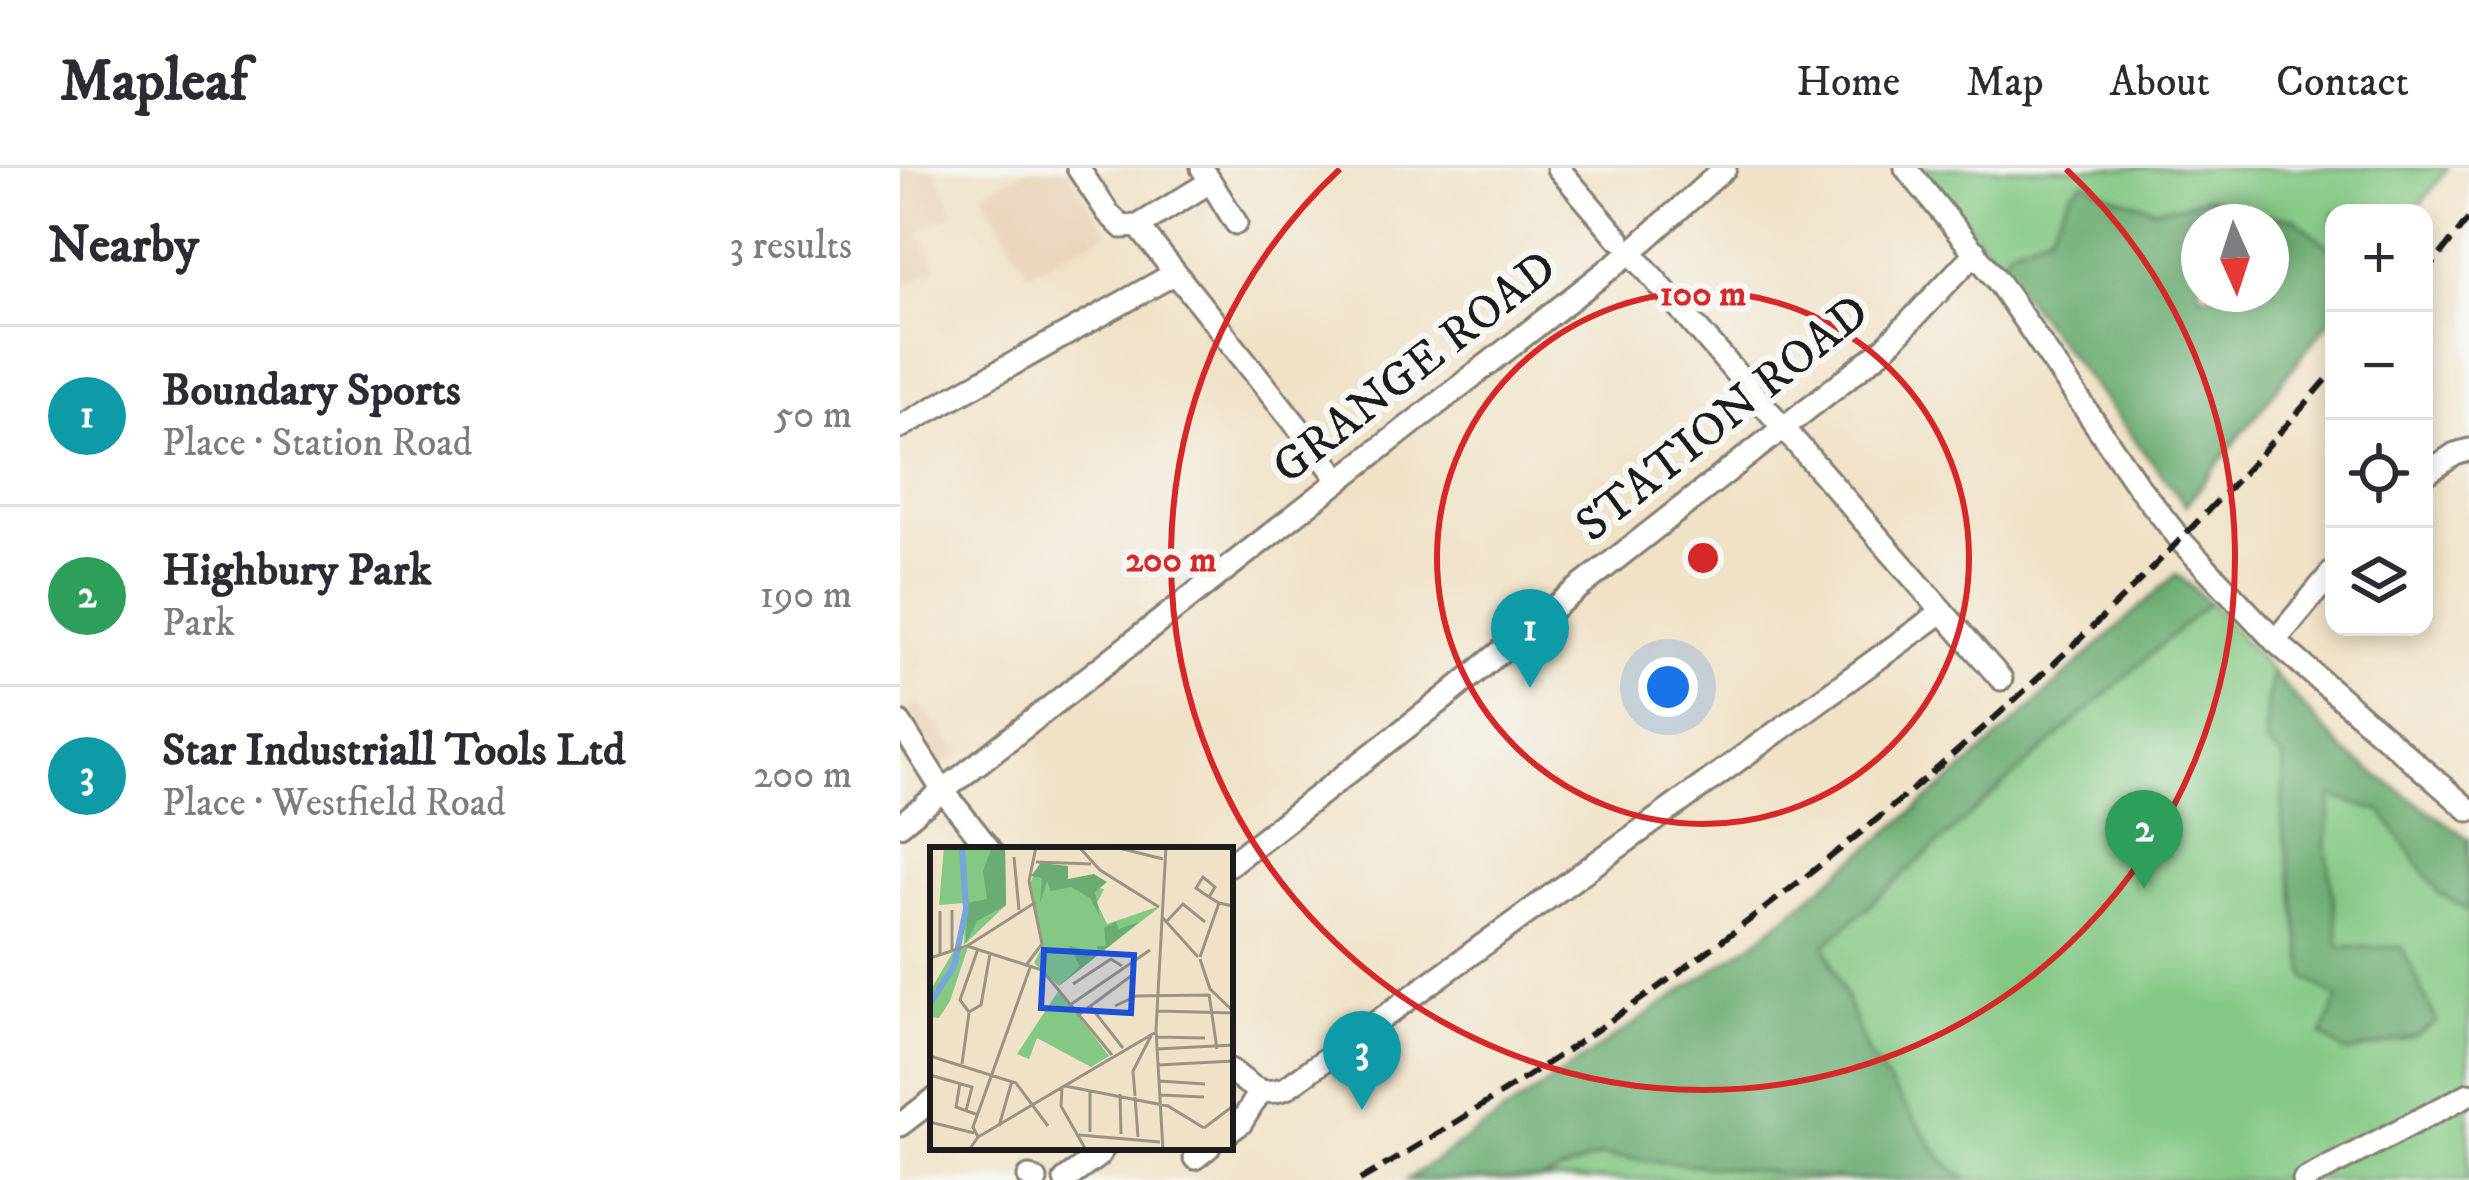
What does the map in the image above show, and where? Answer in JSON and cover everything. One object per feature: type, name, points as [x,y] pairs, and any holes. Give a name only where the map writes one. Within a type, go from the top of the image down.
[{"type":"street","points":[[1078,168],[1123,227],[1138,226],[1206,175],[1236,223]]},
{"type":"street","points":[[1558,168],[2001,679]]},
{"type":"street","name":"GRANGE ROAD","points":[[921,808],[1340,480],[1624,245],[1725,168]]},
{"type":"street","points":[[1906,168],[1976,252],[2182,543],[2275,641],[2465,798]]},
{"type":"street","points":[[1138,226],[1340,480]]},
{"type":"street","name":"STATION ROAD","points":[[1233,862],[1884,349],[1976,252]]},
{"type":"street","points":[[900,427],[1174,274]]},
{"type":"street","points":[[2433,469],[2469,450]]},
{"type":"street","points":[[2275,641],[2325,581]]},
{"type":"street","points":[[1233,1073],[1260,1092],[1286,1088],[1942,611]]},
{"type":"street","points":[[900,723],[921,808],[985,847]]},
{"type":"street","points":[[1233,1129],[1260,1092]]},
{"type":"street","points":[[2304,1180],[2469,1094]]},
{"type":"street","points":[[900,1125],[930,1102]]},
{"type":"street","points":[[1066,1180],[1103,1150]]},
{"type":"shaded area","points":[[900,168],[934,168],[955,213],[919,231],[938,269],[900,287]]},
{"type":"shaded area","points":[[1030,168],[1066,168],[1108,232],[1028,273],[984,191]]},
{"type":"shaded area","points":[[919,703],[961,754],[943,768],[910,711]]},
{"type":"green space","points":[[1924,168],[2448,168],[2420,204],[2325,204],[2325,327],[2186,505]]},
{"type":"green space","points":[[2085,182],[2154,208],[2181,205],[2181,312],[2289,312],[2289,218],[2325,244],[2325,326],[2186,505],[1999,265],[2010,248],[2050,232],[2072,191]]},
{"type":"green space","points":[[2208,197],[2229,204],[2184,204]]},
{"type":"green space","points":[[2176,574],[2209,602],[2344,752],[2469,839],[2469,1180],[1407,1180],[1760,938],[1959,774]]},
{"type":"green space","points":[[2176,574],[2209,602],[1825,945],[1868,1054],[1944,1161],[1968,1180],[1848,1180],[1600,1156],[1541,1180],[1407,1180],[1760,938],[1959,774]]},
{"type":"green space","points":[[2272,672],[2344,752],[2469,839],[2469,910],[2440,894],[2382,812],[2332,796],[2326,844],[2340,946],[2402,947],[2437,1022],[2417,1036],[2347,1053],[2322,1035],[2338,999],[2306,977],[2282,823],[2284,760],[2265,743]]},
{"type":"railway","points":[[2433,264],[2469,218]]},
{"type":"railway","points":[[1360,1180],[1496,1097],[1628,1008],[1881,816],[2117,603],[2228,490],[2325,381]]},
{"type":"place","name":"Boundary Sports","points":[[1530,688]]},
{"type":"place","name":"Highbury Park","points":[[2144,889]]},
{"type":"place","name":"Star Industriall Tools Ltd","points":[[1362,1110]]}]
